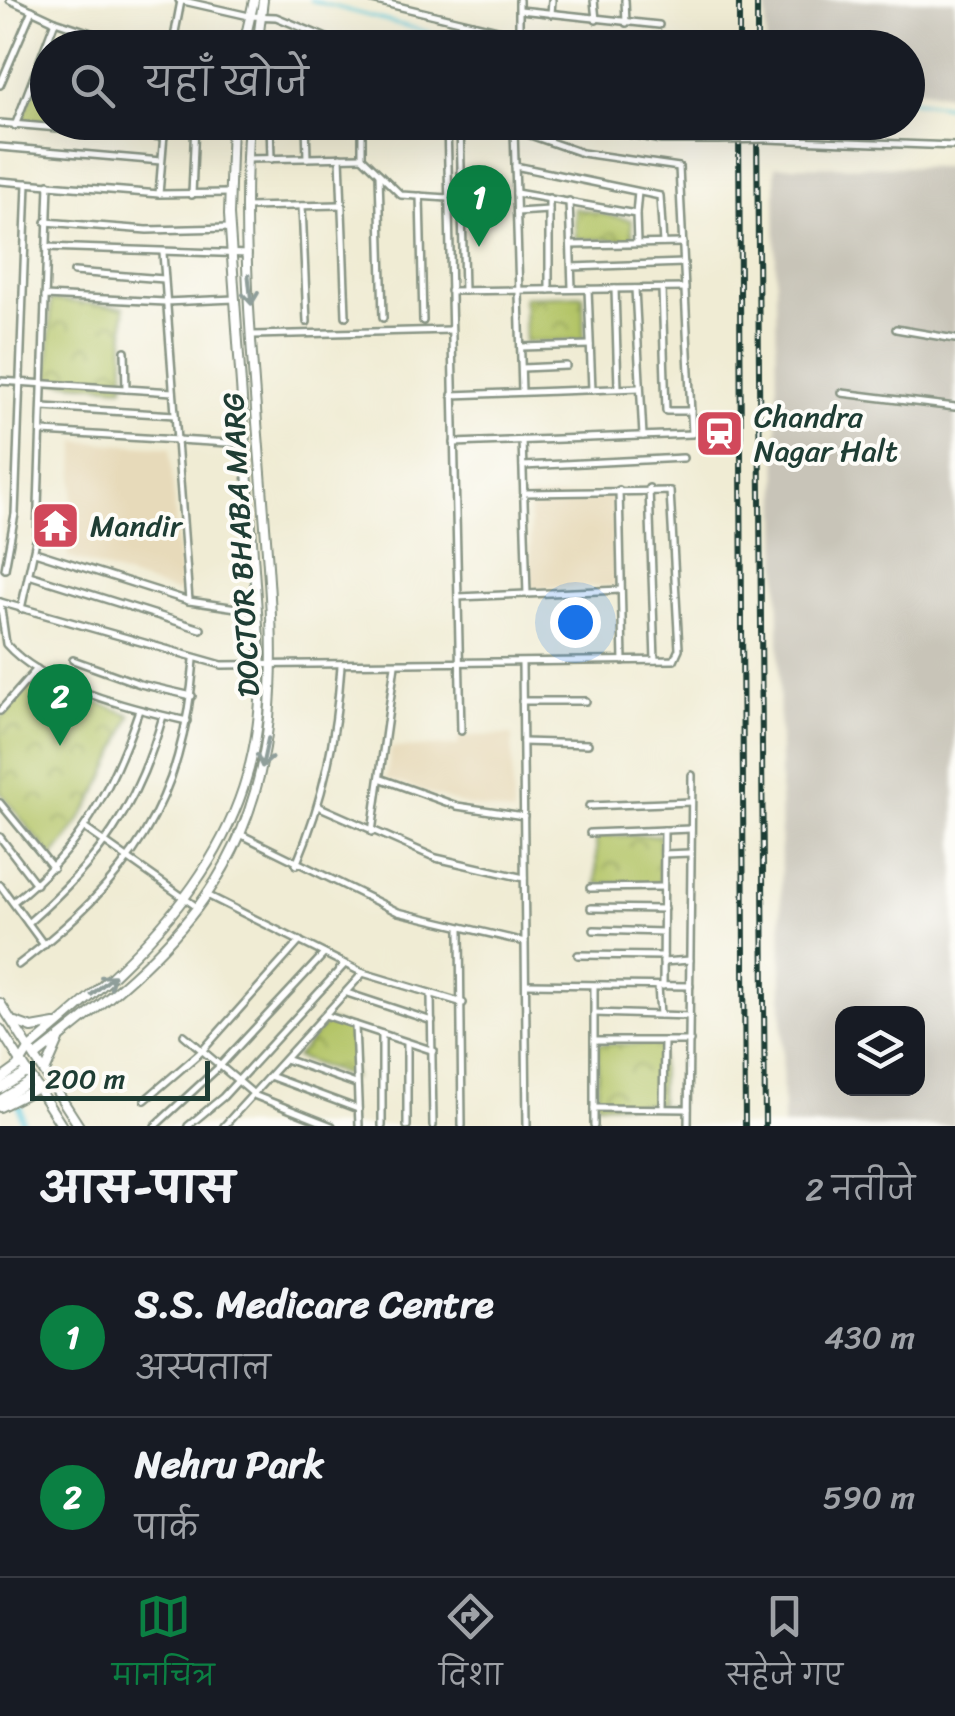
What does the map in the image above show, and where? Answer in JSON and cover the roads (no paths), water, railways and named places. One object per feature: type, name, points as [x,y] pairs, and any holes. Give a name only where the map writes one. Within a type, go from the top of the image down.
[{"type":"street","points":[[10,0],[78,30]]},
{"type":"street","points":[[175,30],[180,0],[250,16],[276,17],[307,30]]},
{"type":"street","points":[[246,30],[254,0]]},
{"type":"street","points":[[259,30],[263,0]]},
{"type":"street","points":[[372,0],[489,30]]},
{"type":"street","points":[[519,0],[519,30]]},
{"type":"street","points":[[551,14],[552,0]]},
{"type":"street","points":[[594,0],[596,20]]},
{"type":"street","points":[[625,0],[626,23]]},
{"type":"street","points":[[0,85],[32,10]]},
{"type":"street","points":[[520,10],[659,25]]},
{"type":"street","points":[[52,30],[55,21]]},
{"type":"street","points":[[15,126],[30,87]]},
{"type":"street","points":[[0,123],[30,127]]},
{"type":"street","points":[[159,194],[164,140]]},
{"type":"street","points":[[192,195],[194,140]]},
{"type":"street","name":"DOCTOR BHABA MARG","points":[[32,1053],[130,962],[186,899],[222,838],[243,784],[255,734],[260,668],[230,228],[231,140]]},
{"type":"street","name":"DOCTOR BHABA MARG","points":[[32,1053],[65,1034],[136,974],[207,895],[238,833],[261,770],[275,668],[248,254],[248,140]]},
{"type":"street","points":[[270,140],[271,159]]},
{"type":"street","points":[[306,140],[307,158]]},
{"type":"street","points":[[362,140],[362,157],[402,195],[448,198]]},
{"type":"street","points":[[447,140],[461,731]]},
{"type":"street","points":[[460,140],[464,291]]},
{"type":"street","points":[[514,140],[522,392]]},
{"type":"street","points":[[454,443],[692,434],[678,166],[582,153],[544,140]]},
{"type":"street","points":[[794,140],[955,146]]},
{"type":"street","points":[[0,147],[161,161]]},
{"type":"street","points":[[340,157],[346,316]]},
{"type":"street","points":[[246,159],[362,157]]},
{"type":"street","points":[[515,166],[660,196],[662,243]]},
{"type":"street","points":[[379,174],[383,318]]},
{"type":"street","points":[[0,180],[159,194],[229,193]]},
{"type":"street","points":[[5,569],[15,514],[27,183]]},
{"type":"street","points":[[21,609],[34,552],[43,432],[49,184]]},
{"type":"street","points":[[637,244],[638,192]]},
{"type":"street","points":[[516,193],[636,214]]},
{"type":"street","points":[[420,196],[423,320]]},
{"type":"street","points":[[549,198],[549,290]]},
{"type":"street","points":[[570,202],[572,290]]},
{"type":"street","points":[[246,208],[340,205]]},
{"type":"street","points":[[302,206],[307,322]]},
{"type":"street","points":[[517,212],[550,210]]},
{"type":"street","points":[[46,222],[147,230],[230,228]]},
{"type":"street","points":[[571,245],[683,242]]},
{"type":"street","points":[[46,247],[248,254]]},
{"type":"street","points":[[163,253],[188,601]]},
{"type":"street","points":[[572,267],[684,263]]},
{"type":"street","points":[[74,272],[164,280]]},
{"type":"street","points":[[662,288],[666,412],[690,411]]},
{"type":"street","points":[[450,291],[685,288]]},
{"type":"street","points":[[588,289],[592,390]]},
{"type":"street","points":[[615,289],[618,388]]},
{"type":"street","points":[[635,289],[643,436]]},
{"type":"street","points":[[45,296],[164,302],[236,299]]},
{"type":"street","points":[[896,329],[955,339]]},
{"type":"street","points":[[254,336],[451,330]]},
{"type":"street","points":[[521,346],[590,345]]},
{"type":"street","points":[[126,351],[126,389]]},
{"type":"street","points":[[522,368],[566,366]]},
{"type":"street","points":[[0,381],[173,392]]},
{"type":"street","points":[[452,395],[640,388]]},
{"type":"street","points":[[842,392],[955,407]]},
{"type":"street","points":[[43,407],[175,415]]},
{"type":"street","points":[[43,432],[245,444]]},
{"type":"street","points":[[522,440],[527,594]]},
{"type":"street","points":[[522,466],[683,458]]},
{"type":"street","points":[[649,488],[655,660]]},
{"type":"street","points":[[187,721],[139,710],[37,669],[6,644],[0,602],[194,660],[260,668],[674,660],[679,648],[673,500],[667,489],[524,493]]},
{"type":"street","points":[[619,490],[623,661]]},
{"type":"street","points":[[34,552],[188,601],[257,611]]},
{"type":"street","points":[[30,575],[202,629]]},
{"type":"street","points":[[458,598],[622,590]]},
{"type":"street","points":[[0,651],[6,644]]},
{"type":"street","points":[[73,660],[140,684],[192,696]]},
{"type":"street","points":[[18,965],[89,908],[129,859],[168,787],[187,721],[194,660]]},
{"type":"street","points":[[522,663],[528,1126]]},
{"type":"street","points":[[372,832],[395,665]]},
{"type":"street","points":[[296,865],[320,807],[335,743],[341,666]]},
{"type":"street","points":[[0,712],[37,669]]},
{"type":"street","points":[[522,701],[586,702]]},
{"type":"street","points":[[12,902],[53,868],[86,829],[118,770],[139,710]]},
{"type":"street","points":[[28,923],[70,886],[107,844],[143,778],[162,716]]},
{"type":"street","points":[[523,742],[588,744]]},
{"type":"street","points":[[688,1126],[692,775]]},
{"type":"street","points":[[381,778],[457,806],[524,816]]},
{"type":"street","points":[[590,806],[693,802]]},
{"type":"street","points":[[0,803],[53,868]]},
{"type":"street","points":[[320,807],[453,863],[524,878]]},
{"type":"street","points":[[86,829],[198,906]]},
{"type":"street","points":[[590,832],[691,829]]},
{"type":"street","points":[[660,1015],[664,830]]},
{"type":"street","points":[[238,833],[380,905],[460,930],[525,942]]},
{"type":"street","points":[[0,837],[36,884]]},
{"type":"street","points":[[664,854],[690,853]]},
{"type":"street","points":[[0,886],[44,945]]},
{"type":"street","points":[[590,888],[664,888]]},
{"type":"street","points":[[207,895],[344,965],[431,996],[463,1003]]},
{"type":"street","points":[[591,908],[664,909]]},
{"type":"street","points":[[460,930],[462,1126]]},
{"type":"street","points":[[594,930],[663,932]]},
{"type":"street","points":[[145,1100],[202,1051],[300,941]]},
{"type":"street","points":[[155,1126],[218,1067],[324,954]]},
{"type":"street","points":[[578,955],[691,960]]},
{"type":"street","points":[[188,1126],[236,1082],[344,965]]},
{"type":"street","points":[[224,1126],[256,1096],[363,973]]},
{"type":"street","points":[[526,984],[690,986]]},
{"type":"street","points":[[594,986],[594,1126]]},
{"type":"street","points":[[346,993],[432,1021]]},
{"type":"street","points":[[431,996],[433,1126]]},
{"type":"street","points":[[0,1003],[79,1126]]},
{"type":"street","points":[[594,1013],[690,1016]]},
{"type":"street","points":[[328,1016],[434,1050]]},
{"type":"street","points":[[11,1020],[31,1028],[60,1023],[65,1034],[45,1072]]},
{"type":"street","points":[[354,1025],[359,1126]]},
{"type":"street","points":[[0,1029],[62,1126]]},
{"type":"street","points":[[184,1034],[256,1096],[306,1122],[332,1126]]},
{"type":"street","points":[[382,1034],[382,1126]]},
{"type":"street","points":[[594,1041],[690,1041]]},
{"type":"street","points":[[663,1108],[664,1041]]},
{"type":"street","points":[[407,1042],[407,1126]]},
{"type":"street","points":[[2,1100],[18,1083],[21,1062],[32,1053]]},
{"type":"street","points":[[288,1060],[356,1085]]},
{"type":"street","points":[[272,1077],[358,1109]]},
{"type":"street","points":[[0,1080],[54,1086]]},
{"type":"street","points":[[594,1108],[688,1108]]},
{"type":"waterway","points":[[310,0],[420,30]]},
{"type":"waterway","points":[[925,103],[955,107]]},
{"type":"waterway","points":[[3,1082],[20,1107],[23,1126]]},
{"type":"railway","points":[[739,0],[739,30]]},
{"type":"railway","points":[[757,0],[757,30]]},
{"type":"railway","points":[[739,140],[745,1126]]},
{"type":"railway","points":[[757,140],[765,1126]]},
{"type":"place","name":"S.S. Medicare Centre","points":[[479,247]]},
{"type":"place","name":"Chandra Nagar Halt","points":[[719,434]]},
{"type":"place","name":"Mandir","points":[[55,526]]},
{"type":"place","name":"Nehru Park","points":[[60,746]]}]
